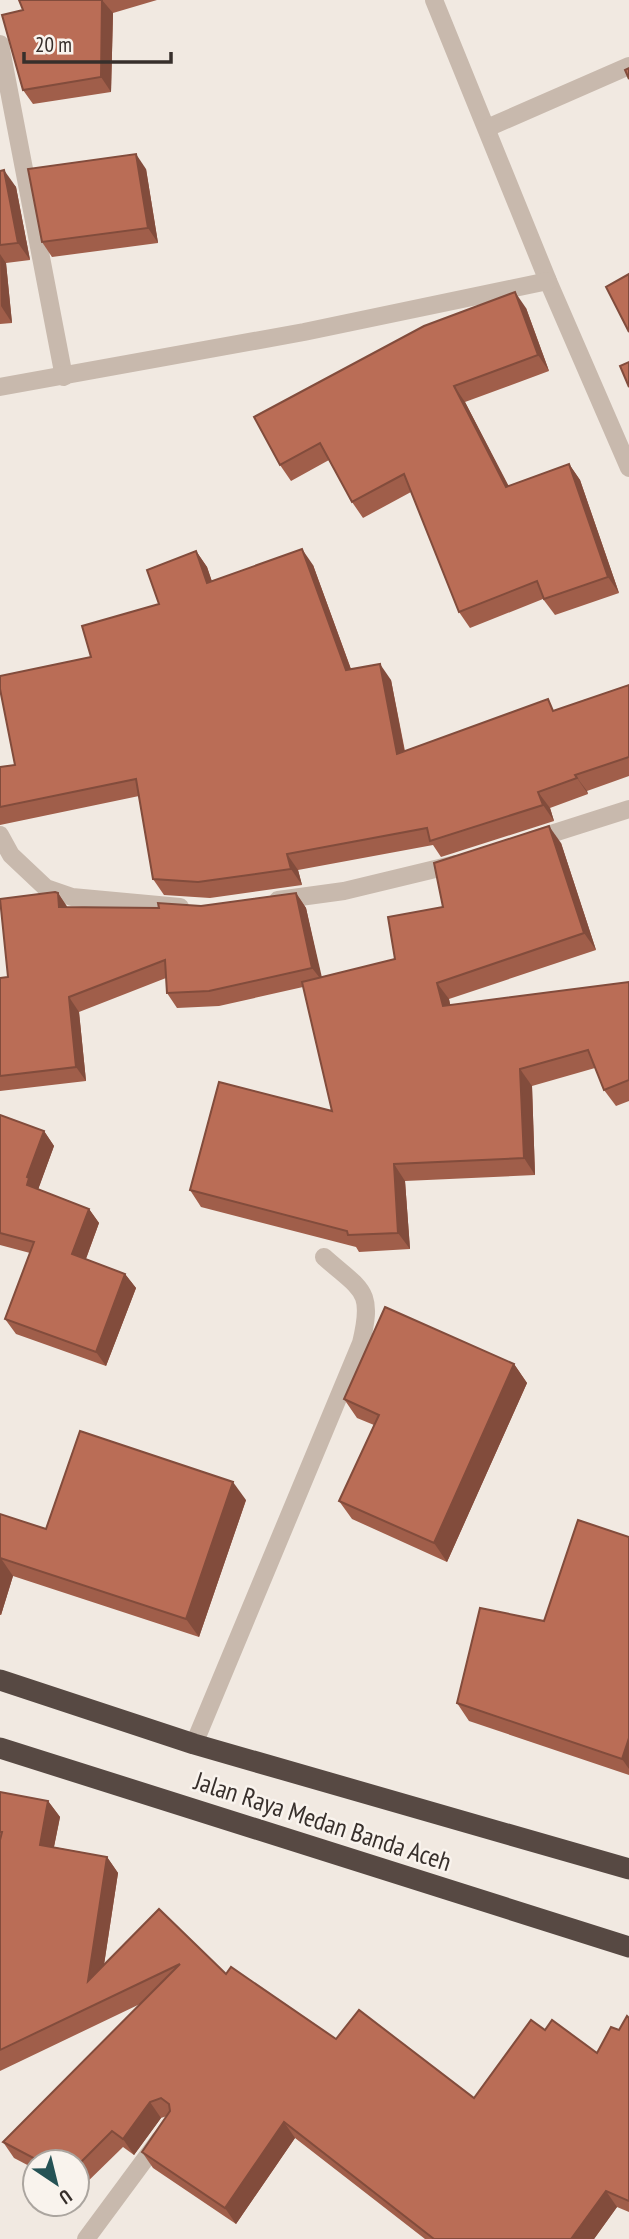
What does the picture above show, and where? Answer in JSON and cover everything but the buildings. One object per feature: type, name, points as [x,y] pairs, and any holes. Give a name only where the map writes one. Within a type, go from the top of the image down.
[{"type":"highway","name":"Jalan Raya Medan Banda Aceh","points":[[0,1680],[194,1744],[629,1869]]},
{"type":"highway","name":"Jalan Raya Medan Banda Aceh","points":[[0,1748],[629,1947]]},
{"type":"street","points":[[434,0],[548,281],[629,468]]},
{"type":"street","points":[[0,44],[64,377]]},
{"type":"street","points":[[487,128],[629,66]]},
{"type":"street","points":[[0,387],[291,335],[548,281]]},
{"type":"street","points":[[514,845],[629,808]]},
{"type":"street","points":[[0,835],[11,855],[46,888],[72,897],[197,908]]},
{"type":"street","points":[[264,902],[344,891],[438,870],[476,858]]},
{"type":"street","points":[[194,1744],[361,1343],[368,1307],[365,1296],[324,1257]]},
{"type":"street","points":[[86,2239],[170,2125]]}]
